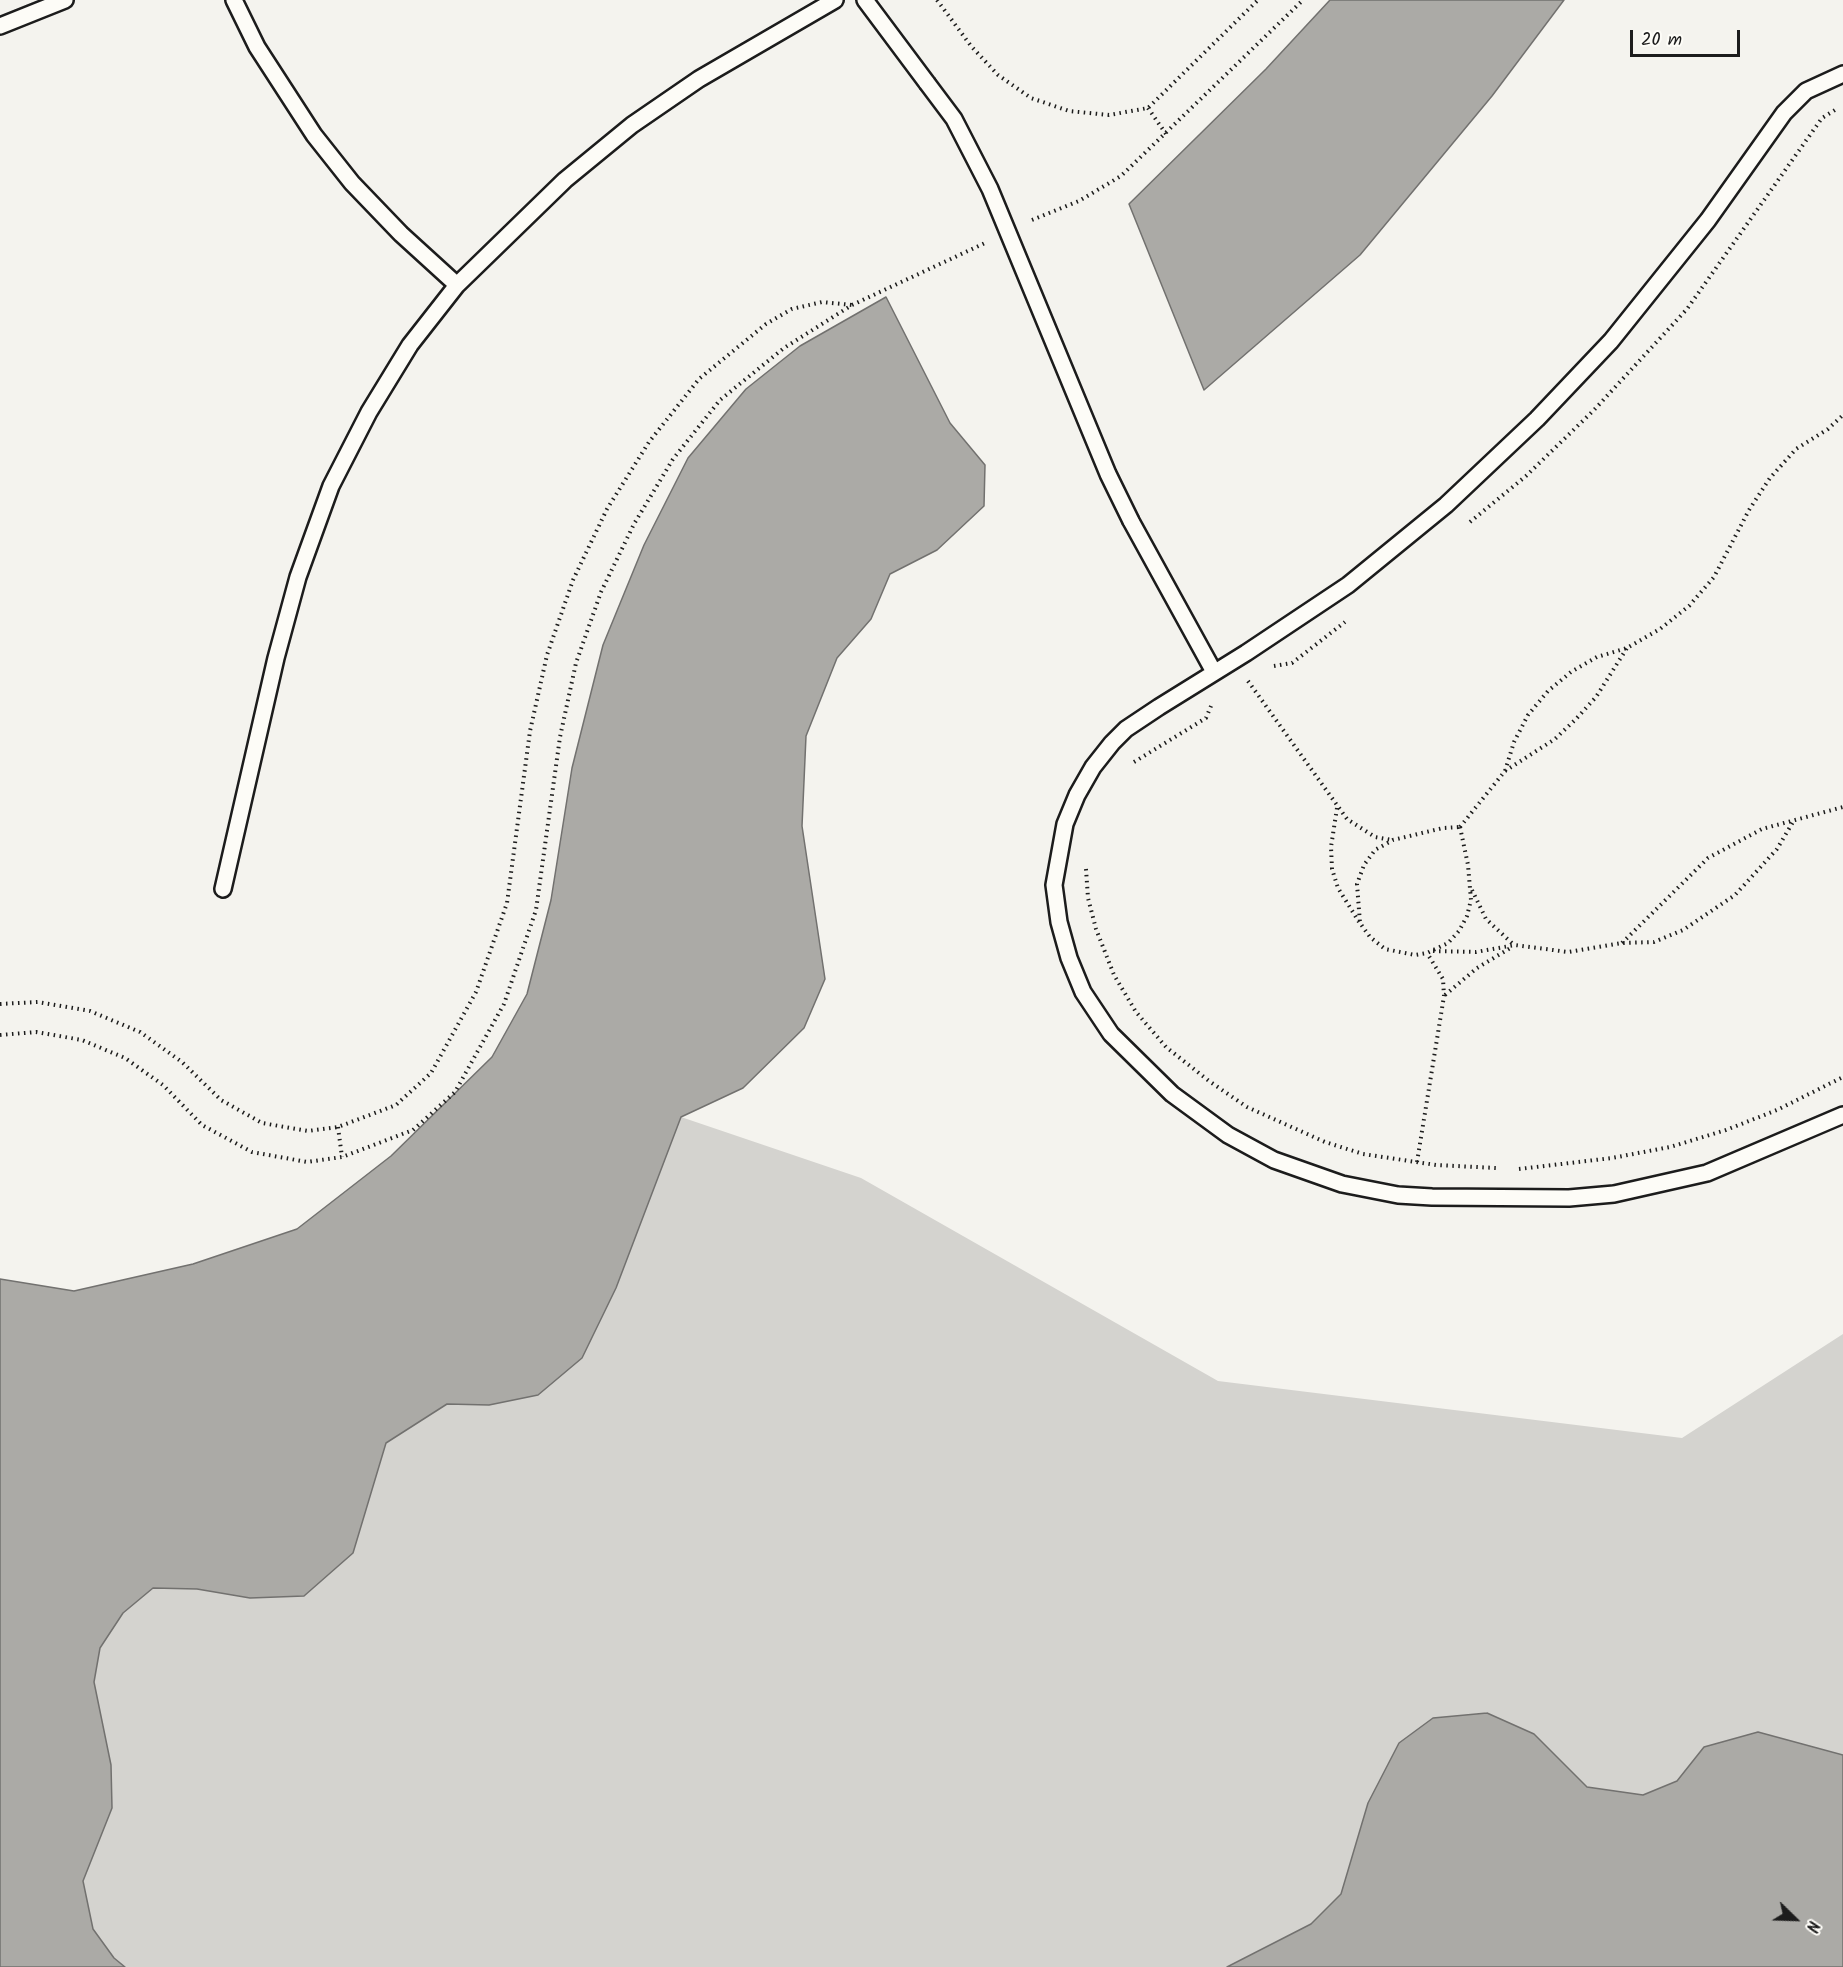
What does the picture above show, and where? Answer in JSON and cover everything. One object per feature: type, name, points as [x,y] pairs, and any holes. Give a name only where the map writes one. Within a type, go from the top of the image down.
[{"type":"lane","points":[[0,26],[65,0]]},
{"type":"lane","points":[[234,0],[257,47],[314,135],[352,183],[401,234],[457,285]]},
{"type":"lane","points":[[224,889],[276,658],[298,578],[331,486],[369,412],[410,345],[457,285],[565,180],[632,125],[699,79],[835,0]]},
{"type":"lane","points":[[865,0],[954,119],[990,189],[1108,474],[1131,521],[1214,672]]},
{"type":"lane","points":[[1843,74],[1806,91],[1784,113],[1708,220],[1611,341],[1537,419],[1446,505],[1348,585],[1126,729],[1093,767],[1077,795],[1065,824],[1054,885],[1059,922],[1069,958],[1083,992],[1111,1034],[1172,1094],[1199,1116],[1228,1136],[1274,1160],[1316,1176],[1377,1192],[1432,1197],[1569,1198],[1625,1192],[1707,1173],[1843,1115]]},
{"type":"path","points":[[937,0],[971,46],[998,75],[1031,98],[1069,111],[1109,115],[1148,108],[1258,0]]},
{"type":"path","points":[[1024,224],[1079,201],[1121,176],[1303,0]]},
{"type":"path","points":[[1148,108],[1166,134]]},
{"type":"path","points":[[0,1035],[36,1032],[82,1040],[125,1058],[163,1085],[202,1125],[252,1152],[307,1162],[342,1157],[413,1130],[455,1092],[504,1004],[536,910],[560,736],[576,663],[601,592],[634,524],[674,459],[720,400],[784,348],[852,305],[992,240]]},
{"type":"path","points":[[0,1004],[38,1002],[90,1011],[140,1032],[182,1062],[221,1100],[262,1123],[308,1131],[338,1127],[396,1105],[431,1073],[476,992],[507,903],[530,731],[548,655],[573,580],[607,509],[637,461],[699,379],[766,324],[792,309],[822,302],[852,305]]},
{"type":"path","points":[[1337,808],[1331,847],[1332,869],[1338,888],[1370,937],[1385,949],[1399,953],[1427,953],[1448,943],[1459,931],[1467,916],[1471,900],[1460,827],[1504,771],[1514,742],[1528,715],[1548,691],[1570,672],[1597,657],[1627,648],[1660,629],[1689,606],[1714,577],[1749,510],[1770,478],[1796,449],[1828,429],[1843,415]]},
{"type":"path","points":[[1504,771],[1555,739],[1576,719],[1596,697],[1627,648]]},
{"type":"path","points":[[1234,661],[1337,808],[1360,830],[1375,837],[1392,840]]},
{"type":"path","points":[[1131,763],[1206,718],[1211,708],[1214,672]]},
{"type":"path","points":[[1622,944],[1708,858],[1762,829],[1843,807]]},
{"type":"path","points":[[1433,951],[1476,952],[1515,945],[1568,952],[1654,942],[1683,930],[1710,914],[1757,873],[1777,849],[1793,822]]},
{"type":"path","points":[[1360,923],[1356,903],[1357,884],[1364,866],[1375,850],[1392,840],[1443,828],[1460,827]]},
{"type":"path","points":[[1085,866],[1088,898],[1096,929],[1114,975],[1136,1012],[1166,1047],[1248,1107],[1334,1145],[1363,1154],[1417,1162],[1502,1168]]},
{"type":"path","points":[[1470,884],[1486,919],[1515,945]]},
{"type":"path","points":[[1444,996],[1477,968],[1515,945]]},
{"type":"path","points":[[1417,1162],[1444,996],[1443,979],[1427,953]]},
{"type":"path","points":[[1513,1169],[1612,1158],[1670,1147],[1726,1130],[1777,1110],[1842,1079]]},
{"type":"path","points":[[338,1127],[342,1157]]},
{"type":"shaded area","points":[[1330,0],[1564,0],[1492,96],[1360,255],[1204,390],[1129,204],[1266,69]]},
{"type":"shaded area","points":[[886,297],[950,423],[985,465],[984,506],[937,550],[890,574],[871,619],[837,658],[806,736],[802,826],[825,979],[804,1028],[743,1088],[681,1117],[616,1288],[582,1358],[538,1395],[489,1405],[447,1404],[386,1443],[353,1553],[304,1596],[250,1598],[197,1589],[153,1588],[123,1613],[100,1648],[94,1682],[111,1765],[112,1808],[83,1881],[93,1929],[114,1958],[125,1967],[0,1967],[0,1279],[74,1291],[193,1264],[297,1229],[391,1156],[492,1057],[527,994],[551,900],[572,768],[603,645],[644,545],[688,458],[746,389],[800,346]]},
{"type":"shaded area","points":[[681,1117],[861,1178],[1218,1381],[1682,1438],[1843,1334],[1843,1967],[0,1967],[0,1368]]},
{"type":"shaded area","points":[[1487,1713],[1534,1734],[1587,1787],[1643,1795],[1677,1781],[1704,1747],[1758,1732],[1843,1755],[1843,1967],[1227,1967],[1311,1924],[1341,1894],[1368,1803],[1399,1743],[1433,1718]]}]
